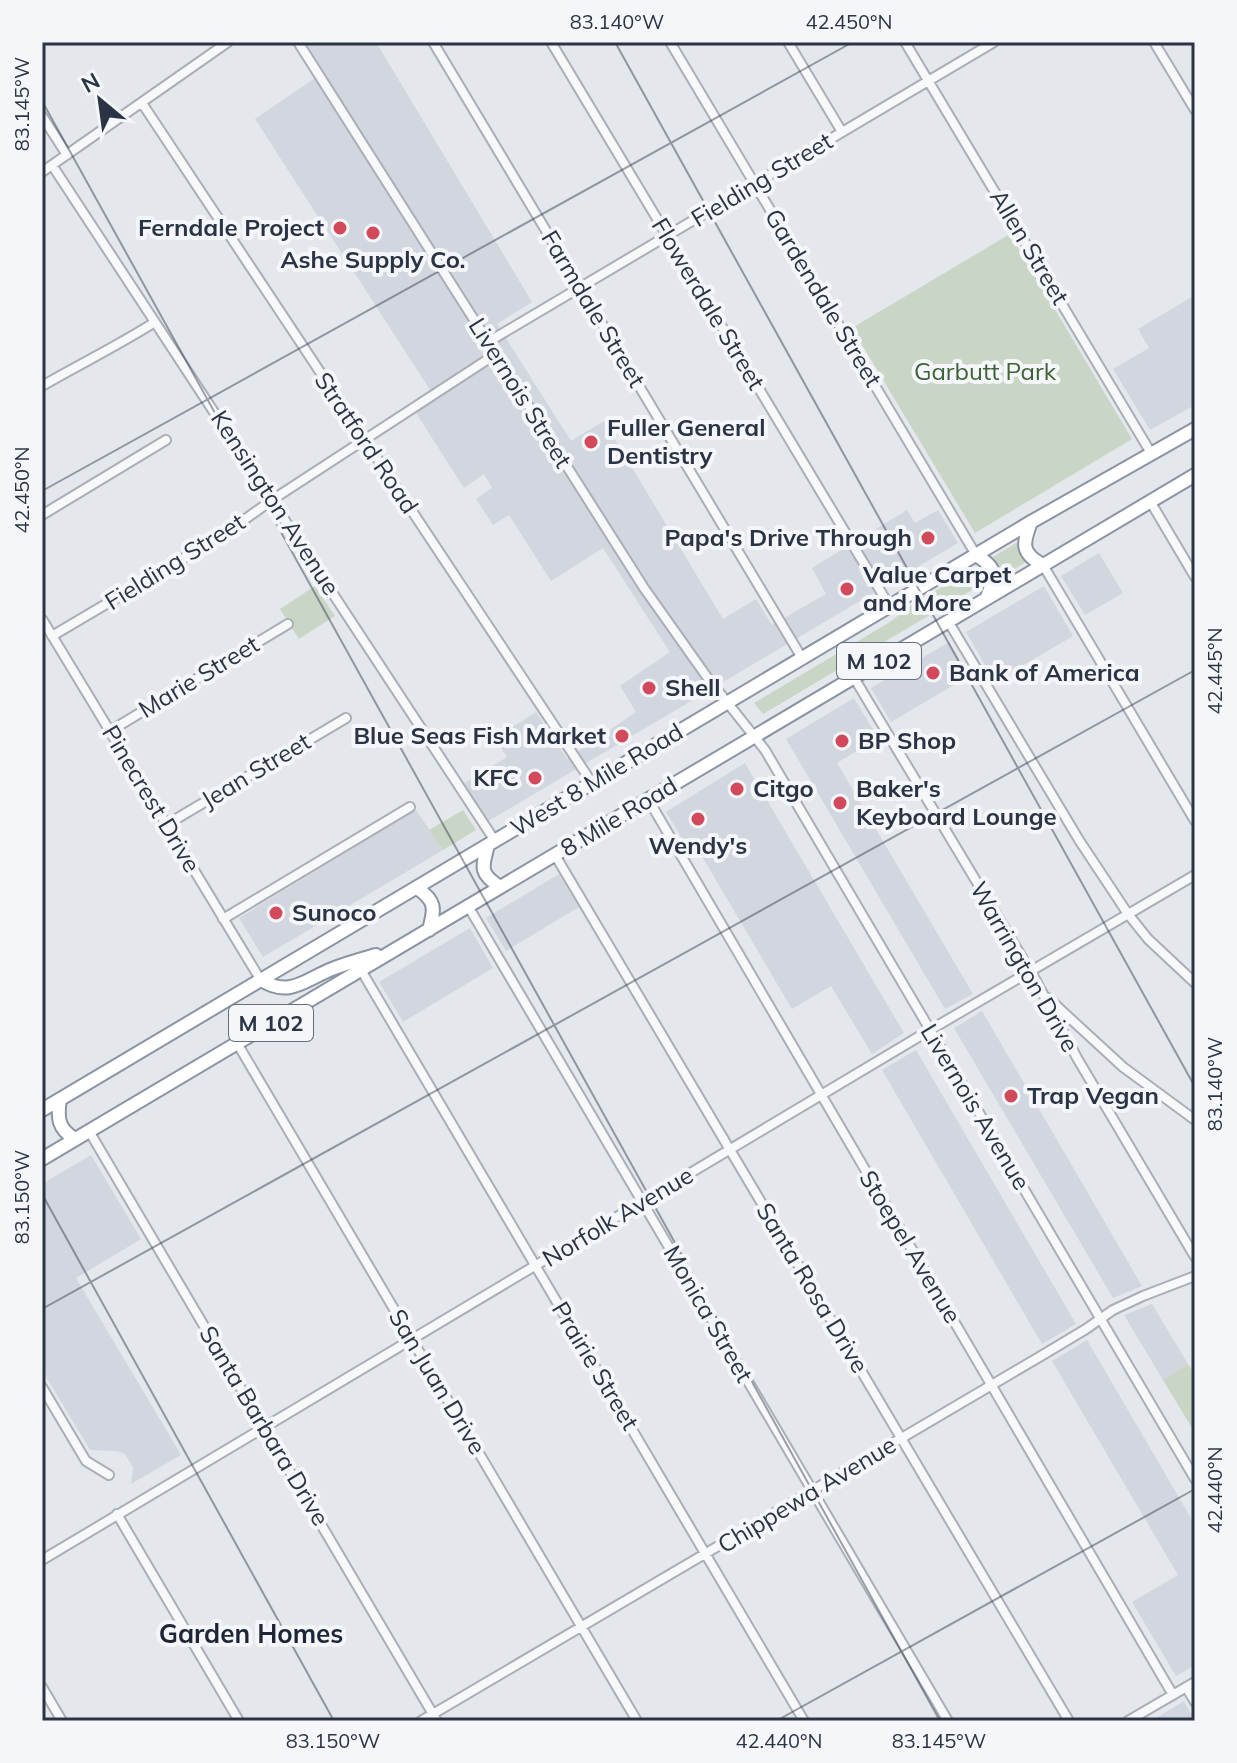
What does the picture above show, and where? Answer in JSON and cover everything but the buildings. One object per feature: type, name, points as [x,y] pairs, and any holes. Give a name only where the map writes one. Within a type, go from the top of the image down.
[{"type":"highway","name":"West 8 Mile Road","points":[[42,1110],[1031,522],[1195,429]]},
{"type":"highway","name":"8 Mile Road","points":[[42,1159],[1195,475]]},
{"type":"highway","points":[[1031,522],[1026,551],[1033,560],[1043,565]]},
{"type":"highway","points":[[976,555],[993,569],[993,582],[987,597]]},
{"type":"highway","points":[[492,843],[484,859],[484,873],[500,887]]},
{"type":"highway","points":[[417,888],[433,903],[429,930]]},
{"type":"highway","points":[[260,979],[276,987],[297,986],[331,969],[397,948]]},
{"type":"highway","points":[[60,1099],[59,1125],[75,1139]]},
{"type":"street","points":[[42,172],[228,42]]},
{"type":"street","name":"Livernois Street","points":[[298,42],[644,588],[754,736]]},
{"type":"street","name":"Farmdale Street","points":[[433,42],[802,658]]},
{"type":"street","name":"Flowerdale Street","points":[[551,42],[890,607]]},
{"type":"street","name":"Gardendale Street","points":[[670,42],[976,555]]},
{"type":"street","points":[[788,42],[842,132]]},
{"type":"street","name":"Allen Street","points":[[905,42],[1151,453]]},
{"type":"street","name":"Fielding Street","points":[[488,342],[994,42]]},
{"type":"street","points":[[1154,42],[1195,110]]},
{"type":"street","name":"Stratford Road","points":[[142,103],[592,783]]},
{"type":"street","points":[[42,116],[67,155]]},
{"type":"street","name":"Kensington Avenue","points":[[52,165],[492,843]]},
{"type":"street","points":[[43,384],[155,322]]},
{"type":"street","name":"Fielding Street","points":[[52,636],[223,535],[496,354]]},
{"type":"street","points":[[42,515],[166,440]]},
{"type":"street","points":[[1150,501],[1195,577]]},
{"type":"street","points":[[1043,565],[1195,821]]},
{"type":"street","name":"Pinecrest Drive","points":[[42,619],[260,979]]},
{"type":"street","points":[[948,621],[1079,840],[1128,914],[1148,939],[1195,983]]},
{"type":"street","name":"Marie Street","points":[[110,731],[288,624]]},
{"type":"street","name":"Warrington Drive","points":[[853,676],[1042,992],[1077,1058],[1195,1257]]},
{"type":"street","name":"Jean Street","points":[[166,825],[346,718]]},
{"type":"street","name":"Livernois Avenue","points":[[754,736],[772,761],[1195,1479]]},
{"type":"street","name":"Stoepel Avenue","points":[[648,799],[1173,1695]]},
{"type":"street","points":[[223,919],[410,807]]},
{"type":"street","name":"Santa Rosa Drive","points":[[555,855],[1069,1721]]},
{"type":"street","name":"Norfolk Avenue","points":[[42,1560],[1195,875]]},
{"type":"street","name":"Monica Street","points":[[468,906],[948,1721]]},
{"type":"street","name":"Prairie Street","points":[[361,970],[804,1721]]},
{"type":"street","points":[[1042,992],[1123,1067],[1195,1120]]},
{"type":"street","name":"San Juan Drive","points":[[237,1043],[637,1721]]},
{"type":"street","name":"Santa Barbara Drive","points":[[89,1131],[435,1717]]},
{"type":"street","name":"Chippewa Avenue","points":[[421,1721],[435,1717],[1100,1318],[1150,1293],[1195,1276]]},
{"type":"street","points":[[42,1387],[86,1461],[109,1475]]},
{"type":"street","points":[[117,1514],[239,1721]]},
{"type":"street","points":[[1128,1721],[1191,1684],[1195,1702]]},
{"type":"street","points":[[42,1687],[62,1721]]},
{"type":"shaded area","points":[[298,42],[376,42],[532,302],[497,324],[571,441],[604,421],[723,619],[756,599],[772,625],[826,594],[812,568],[907,510],[915,523],[938,510],[958,543],[480,826],[457,788],[507,757],[495,738],[536,712],[567,759],[636,712],[620,686],[670,652],[603,548],[551,581],[509,515],[493,525],[476,499],[492,488],[484,474],[464,488],[416,413],[436,399],[255,119],[318,76]]},
{"type":"shaded area","points":[[1195,295],[1195,405],[1150,430],[1113,369],[1149,348],[1138,329]]},
{"type":"shaded area","points":[[1099,553],[1123,593],[1085,615],[1061,576]]},
{"type":"shaded area","points":[[1044,586],[1073,636],[995,682],[966,632]]},
{"type":"shaded area","points":[[949,642],[969,676],[891,722],[871,688]]},
{"type":"shaded area","points":[[854,698],[878,738],[837,763],[973,994],[945,1009],[786,739]]},
{"type":"shaded area","points":[[745,763],[904,1033],[872,1054],[831,986],[792,1009],[700,853],[693,857],[666,812]]},
{"type":"shaded area","points":[[416,810],[443,850],[263,957],[239,918]]},
{"type":"shaded area","points":[[559,874],[579,907],[506,951],[486,918]]},
{"type":"shaded area","points":[[470,928],[493,968],[403,1022],[379,982]]},
{"type":"shaded area","points":[[982,1011],[1142,1286],[1113,1298],[954,1028]]},
{"type":"shaded area","points":[[916,1050],[1076,1324],[1042,1344],[882,1070]]},
{"type":"shaded area","points":[[91,1155],[141,1239],[76,1278],[181,1455],[131,1484],[133,1467],[125,1454],[90,1450],[42,1370],[42,1184]]},
{"type":"shaded area","points":[[1152,1304],[1188,1364],[1163,1380],[1124,1315]]},
{"type":"shaded area","points":[[1087,1340],[1195,1525],[1195,1665],[1176,1676],[1132,1602],[1178,1575],[1052,1361]]},
{"type":"shaded area","points":[[1184,1701],[1195,1721],[1151,1721]]},
{"type":"green space","name":"Garbutt Park","points":[[1010,234],[1132,439],[975,533],[852,328]]},
{"type":"green space","points":[[1018,542],[1026,562],[1001,577],[999,565],[993,557]]},
{"type":"green space","points":[[980,566],[986,570],[987,576],[982,584],[763,714],[754,703],[890,622],[917,601]]},
{"type":"green space","points":[[315,586],[335,616],[299,639],[280,609]]},
{"type":"green space","points":[[463,810],[476,830],[443,850],[429,830]]},
{"type":"green space","points":[[1188,1364],[1195,1375],[1195,1433],[1163,1380]]},
{"type":"place","name":"Ferndale Project","points":[[340,228]]},
{"type":"place","name":"Ashe Supply Co.","points":[[373,233]]},
{"type":"place","name":"Fuller General Dentistry","points":[[591,442]]},
{"type":"place","name":"Papa's Drive Through","points":[[928,538]]},
{"type":"place","name":"Value Carpet and More","points":[[847,589]]},
{"type":"place","name":"Bank of America","points":[[933,673]]},
{"type":"place","name":"Shell","points":[[649,688]]},
{"type":"place","name":"Blue Seas Fish Market","points":[[622,736]]},
{"type":"place","name":"BP Shop","points":[[842,741]]},
{"type":"place","name":"KFC","points":[[535,778]]},
{"type":"place","name":"Citgo","points":[[737,789]]},
{"type":"place","name":"Baker's Keyboard Lounge","points":[[840,803]]},
{"type":"place","name":"Wendy's","points":[[698,819]]},
{"type":"place","name":"Sunoco","points":[[276,913]]},
{"type":"place","name":"Trap Vegan","points":[[1011,1096]]},
{"type":"district","name":"Garden Homes","points":[[251,1634]]}]
